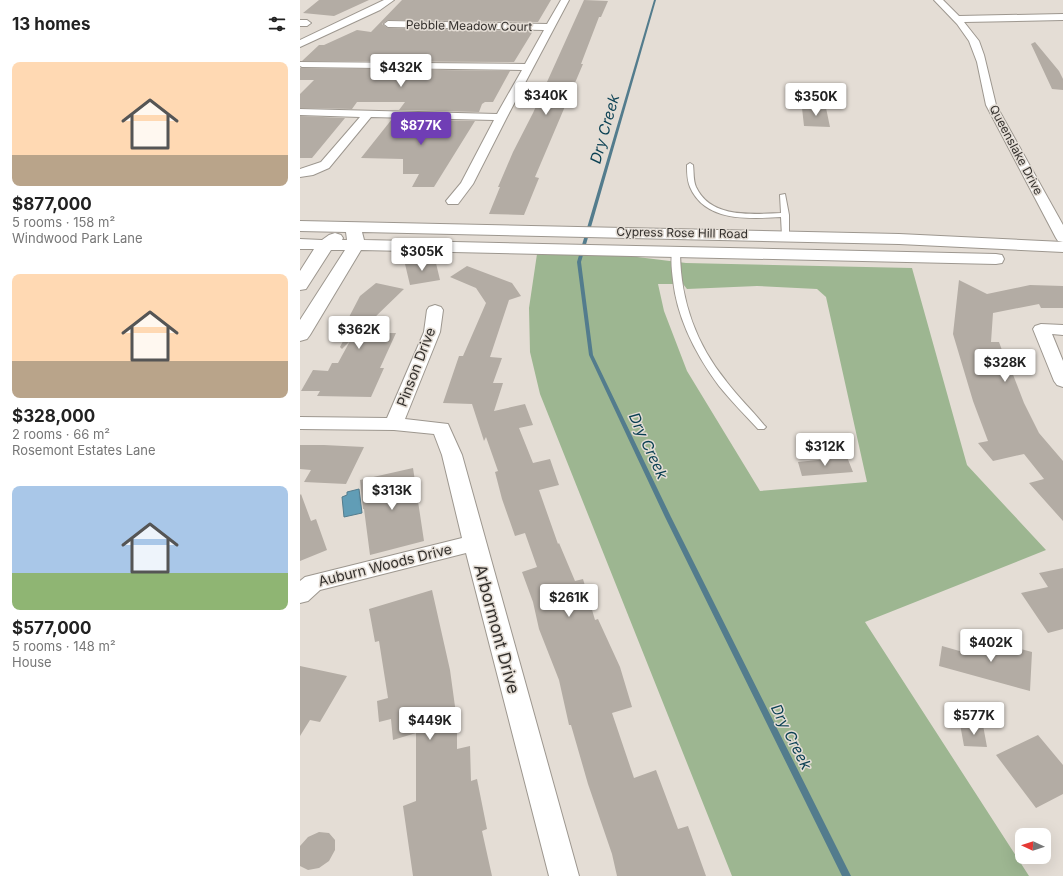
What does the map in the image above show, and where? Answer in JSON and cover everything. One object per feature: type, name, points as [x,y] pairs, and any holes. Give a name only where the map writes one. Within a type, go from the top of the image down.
[{"type":"main road","name":"Cypress Rose Hill Road","points":[[300,226],[899,239],[1063,247]]},
{"type":"main road","points":[[300,285],[326,244],[353,227],[356,245],[300,335]]},
{"type":"main road","name":"Cypress Rose Hill Road","points":[[300,244],[613,249],[975,258],[1063,262]]},
{"type":"street","points":[[300,44],[377,8],[390,0]]},
{"type":"street","points":[[453,201],[467,184],[501,117],[565,0]]},
{"type":"street","name":"Queenslake Drive","points":[[938,0],[957,19],[977,46],[986,90],[998,120],[1063,238]]},
{"type":"street","points":[[957,19],[1063,17]]},
{"type":"street","name":"Pebble Meadow Court","points":[[388,24],[550,27]]},
{"type":"street","points":[[302,64],[528,67]]},
{"type":"street","points":[[300,112],[501,117]]},
{"type":"street","points":[[300,173],[309,172],[325,165],[368,114]]},
{"type":"street","name":"Pinson Drive","points":[[394,424],[432,332],[435,310]]},
{"type":"street","points":[[1063,330],[1041,329],[1063,381]]},
{"type":"street","points":[[300,423],[394,424]]},
{"type":"street","name":"Arbormont Drive","points":[[394,424],[441,428],[452,455],[474,543],[564,876]]},
{"type":"street","name":"Auburn Woods Drive","points":[[300,594],[313,583],[474,543]]},
{"type":"lane","points":[[690,165],[692,186],[703,203],[714,210],[736,216],[784,215]]},
{"type":"lane","points":[[783,195],[786,236]]},
{"type":"lane","points":[[676,251],[675,267],[680,300],[688,325],[717,376],[761,427]]},
{"type":"green space","points":[[537,254],[621,255],[686,263],[912,268],[967,465],[1046,550],[865,622],[1015,854],[1015,864],[1021,864],[1029,876],[732,876],[540,394],[530,352],[529,308]],"holes":[[[658,284],[683,284],[687,289],[757,286],[817,289],[826,297],[867,482],[760,491],[687,371],[664,311]]]},
{"type":"water","points":[[359,489],[362,513],[344,517],[342,497],[347,495],[347,492]]},
{"type":"building","points":[[319,0],[369,0],[334,16],[303,13]]},
{"type":"building","points":[[402,0],[551,0],[538,22],[388,20],[382,24],[388,28],[533,31],[514,62],[302,61],[319,45],[324,45],[357,30],[371,32]]},
{"type":"building","points":[[584,0],[608,1],[601,17],[599,17],[581,64],[583,64],[535,177],[539,178],[524,215],[489,214],[500,187],[498,187],[513,152],[533,113]]},
{"type":"building","points":[[1035,42],[1059,71],[1063,79],[1063,90],[1052,89],[1031,44]]},
{"type":"building","points":[[300,68],[510,71],[493,102],[485,102],[482,104],[479,112],[399,110],[405,102],[357,102],[352,109],[300,108],[300,94],[314,80],[300,80]]},
{"type":"building","points":[[802,108],[826,108],[830,127],[804,126]]},
{"type":"building","points":[[300,116],[345,118],[312,158],[300,158]]},
{"type":"building","points":[[392,119],[475,121],[434,187],[412,187],[419,174],[403,174],[403,159],[361,158]]},
{"type":"building","points":[[435,259],[440,280],[410,285],[405,264]]},
{"type":"building","points":[[467,266],[512,283],[521,296],[509,300],[490,357],[502,358],[493,383],[503,383],[494,411],[525,404],[533,425],[519,428],[533,463],[550,459],[559,485],[539,490],[558,544],[559,543],[575,581],[583,579],[595,620],[598,619],[620,667],[632,707],[612,713],[634,778],[656,770],[678,829],[688,826],[706,876],[617,876],[612,854],[588,784],[571,725],[569,725],[559,680],[539,629],[533,602],[522,572],[537,567],[525,533],[515,536],[502,499],[495,472],[498,471],[486,437],[484,441],[472,404],[443,403],[459,356],[463,356],[486,303],[476,288],[450,277]]},
{"type":"building","points":[[959,280],[987,294],[1030,285],[1063,286],[1063,308],[1041,308],[1039,304],[993,313],[991,342],[999,342],[1010,372],[1012,372],[1024,403],[1039,433],[1063,461],[1063,521],[1029,483],[1044,479],[1024,454],[993,461],[978,443],[988,441],[973,401],[953,334]]},
{"type":"building","points":[[376,283],[404,289],[373,319],[389,319],[382,333],[396,333],[380,368],[384,368],[371,397],[317,396],[320,391],[301,391],[313,370],[328,371],[332,363],[338,363],[350,341],[342,349],[340,347],[354,320],[348,319],[360,296]]},
{"type":"building","points":[[300,445],[364,447],[346,484],[304,482],[311,470],[300,469]]},
{"type":"building","points":[[847,457],[853,472],[802,476],[798,462]]},
{"type":"building","points":[[413,468],[424,541],[370,555],[360,480]]},
{"type":"building","points":[[301,494],[311,521],[316,519],[327,550],[300,561],[300,495]]},
{"type":"building","points":[[1063,568],[1063,629],[1048,633],[1021,593],[1048,587],[1039,573]]},
{"type":"building","points":[[432,590],[450,670],[457,721],[457,749],[470,746],[471,781],[477,779],[487,829],[482,831],[492,876],[413,876],[403,806],[416,801],[416,733],[393,740],[391,719],[379,722],[377,701],[388,698],[379,641],[375,642],[369,609]]},
{"type":"building","points":[[972,636],[1032,652],[1030,691],[939,666],[942,646],[970,654]]},
{"type":"building","points":[[300,666],[347,676],[320,722],[310,720],[300,736]]},
{"type":"building","points":[[960,724],[983,725],[987,747],[964,746]]},
{"type":"building","points":[[1038,735],[1063,765],[1063,794],[1036,808],[996,755]]},
{"type":"building","points":[[319,832],[329,833],[335,840],[335,850],[329,861],[319,868],[308,870],[300,866],[300,846],[308,837]]},
{"type":"waterway","name":"Dry Creek","points":[[655,0],[579,262],[591,355],[668,517],[847,876]]}]
